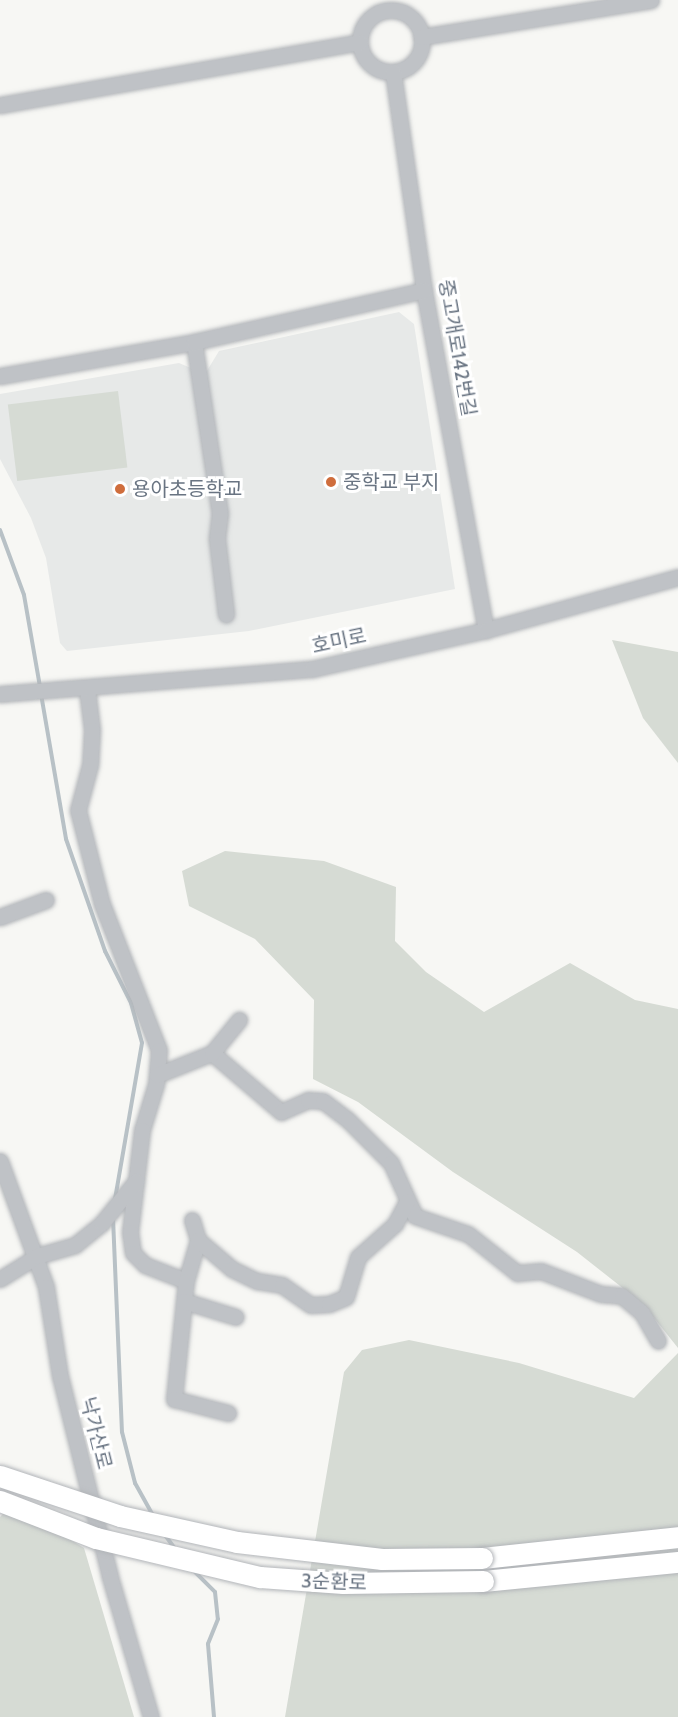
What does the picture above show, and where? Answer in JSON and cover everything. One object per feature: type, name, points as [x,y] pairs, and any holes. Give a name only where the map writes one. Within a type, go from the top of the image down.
[{"type":"highway","name":"3순환로","points":[[0,1476],[120,1516],[237,1542],[381,1559],[482,1558],[678,1537]]},
{"type":"highway","name":"3순환로","points":[[0,1501],[96,1538],[260,1576],[343,1583],[483,1581],[678,1562]]},
{"type":"street","points":[[421,37],[651,0]]},
{"type":"street","points":[[382,6],[404,13],[412,19],[421,37],[421,47],[411,64],[393,72],[374,68],[362,52],[360,42],[366,23],[382,6]]},
{"type":"street","points":[[0,105],[114,82],[360,42]]},
{"type":"street","name":"중고개로142번길","points":[[393,72],[424,290],[486,630]]},
{"type":"street","points":[[0,376],[194,342],[424,290]]},
{"type":"street","points":[[194,342],[220,513],[218,539],[226,614]]},
{"type":"street","name":"호미로","points":[[0,694],[87,689],[312,669],[486,630],[678,577]]},
{"type":"street","points":[[87,689],[92,730],[90,765],[78,810],[102,904],[159,1050],[157,1075],[142,1130],[130,1232],[134,1253],[145,1265],[186,1281]]},
{"type":"street","points":[[0,917],[46,900]]},
{"type":"street","points":[[157,1075],[212,1053],[239,1020]]},
{"type":"street","points":[[212,1053],[281,1112],[308,1100],[323,1101],[348,1120],[391,1163],[415,1216],[468,1234],[517,1274],[541,1271],[601,1294],[622,1296],[642,1314],[658,1341]]},
{"type":"street","name":"낙가산로","points":[[0,1161],[37,1256],[60,1376],[110,1577],[151,1717]]},
{"type":"street","points":[[0,1279],[37,1256],[75,1245],[102,1222],[136,1181]]},
{"type":"street","points":[[192,1220],[198,1240],[232,1269],[256,1281],[282,1285],[311,1305],[328,1304],[346,1297],[358,1257],[395,1224],[407,1201]]},
{"type":"street","points":[[198,1240],[186,1281],[174,1399],[228,1413]]},
{"type":"street","points":[[184,1301],[236,1317]]},
{"type":"shaded area","points":[[399,312],[414,324],[455,589],[249,631],[67,651],[60,643],[46,558],[31,518],[0,459],[0,394],[179,363],[205,374],[219,351]]},
{"type":"shaded area","points":[[118,391],[127,467],[17,481],[8,405]]},
{"type":"shaded area","points":[[612,640],[678,652],[678,763],[643,718]]},
{"type":"shaded area","points":[[225,851],[324,861],[396,887],[395,941],[426,972],[484,1012],[570,963],[635,1000],[678,1009],[678,1348],[643,1304],[577,1252],[453,1172],[358,1102],[313,1079],[314,1000],[255,939],[189,906],[182,871]]},
{"type":"shaded area","points":[[409,1340],[519,1363],[634,1398],[678,1353],[678,1717],[285,1717],[344,1372],[362,1350]]},
{"type":"shaded area","points":[[12,1504],[84,1548],[134,1717],[0,1717],[0,1517]]},
{"type":"waterway","points":[[0,530],[24,595],[40,687]]},
{"type":"waterway","points":[[41,694],[66,839],[105,951],[131,1003],[142,1043],[115,1199]]},
{"type":"waterway","points":[[113,1218],[122,1432],[135,1483],[153,1516]]},
{"type":"waterway","points":[[165,1535],[175,1549]]},
{"type":"waterway","points":[[193,1570],[215,1592],[218,1619],[208,1644],[214,1717]]},
{"type":"place","name":"중학교 부지","points":[[331,482]]},
{"type":"place","name":"용아초등학교","points":[[120,489]]}]
